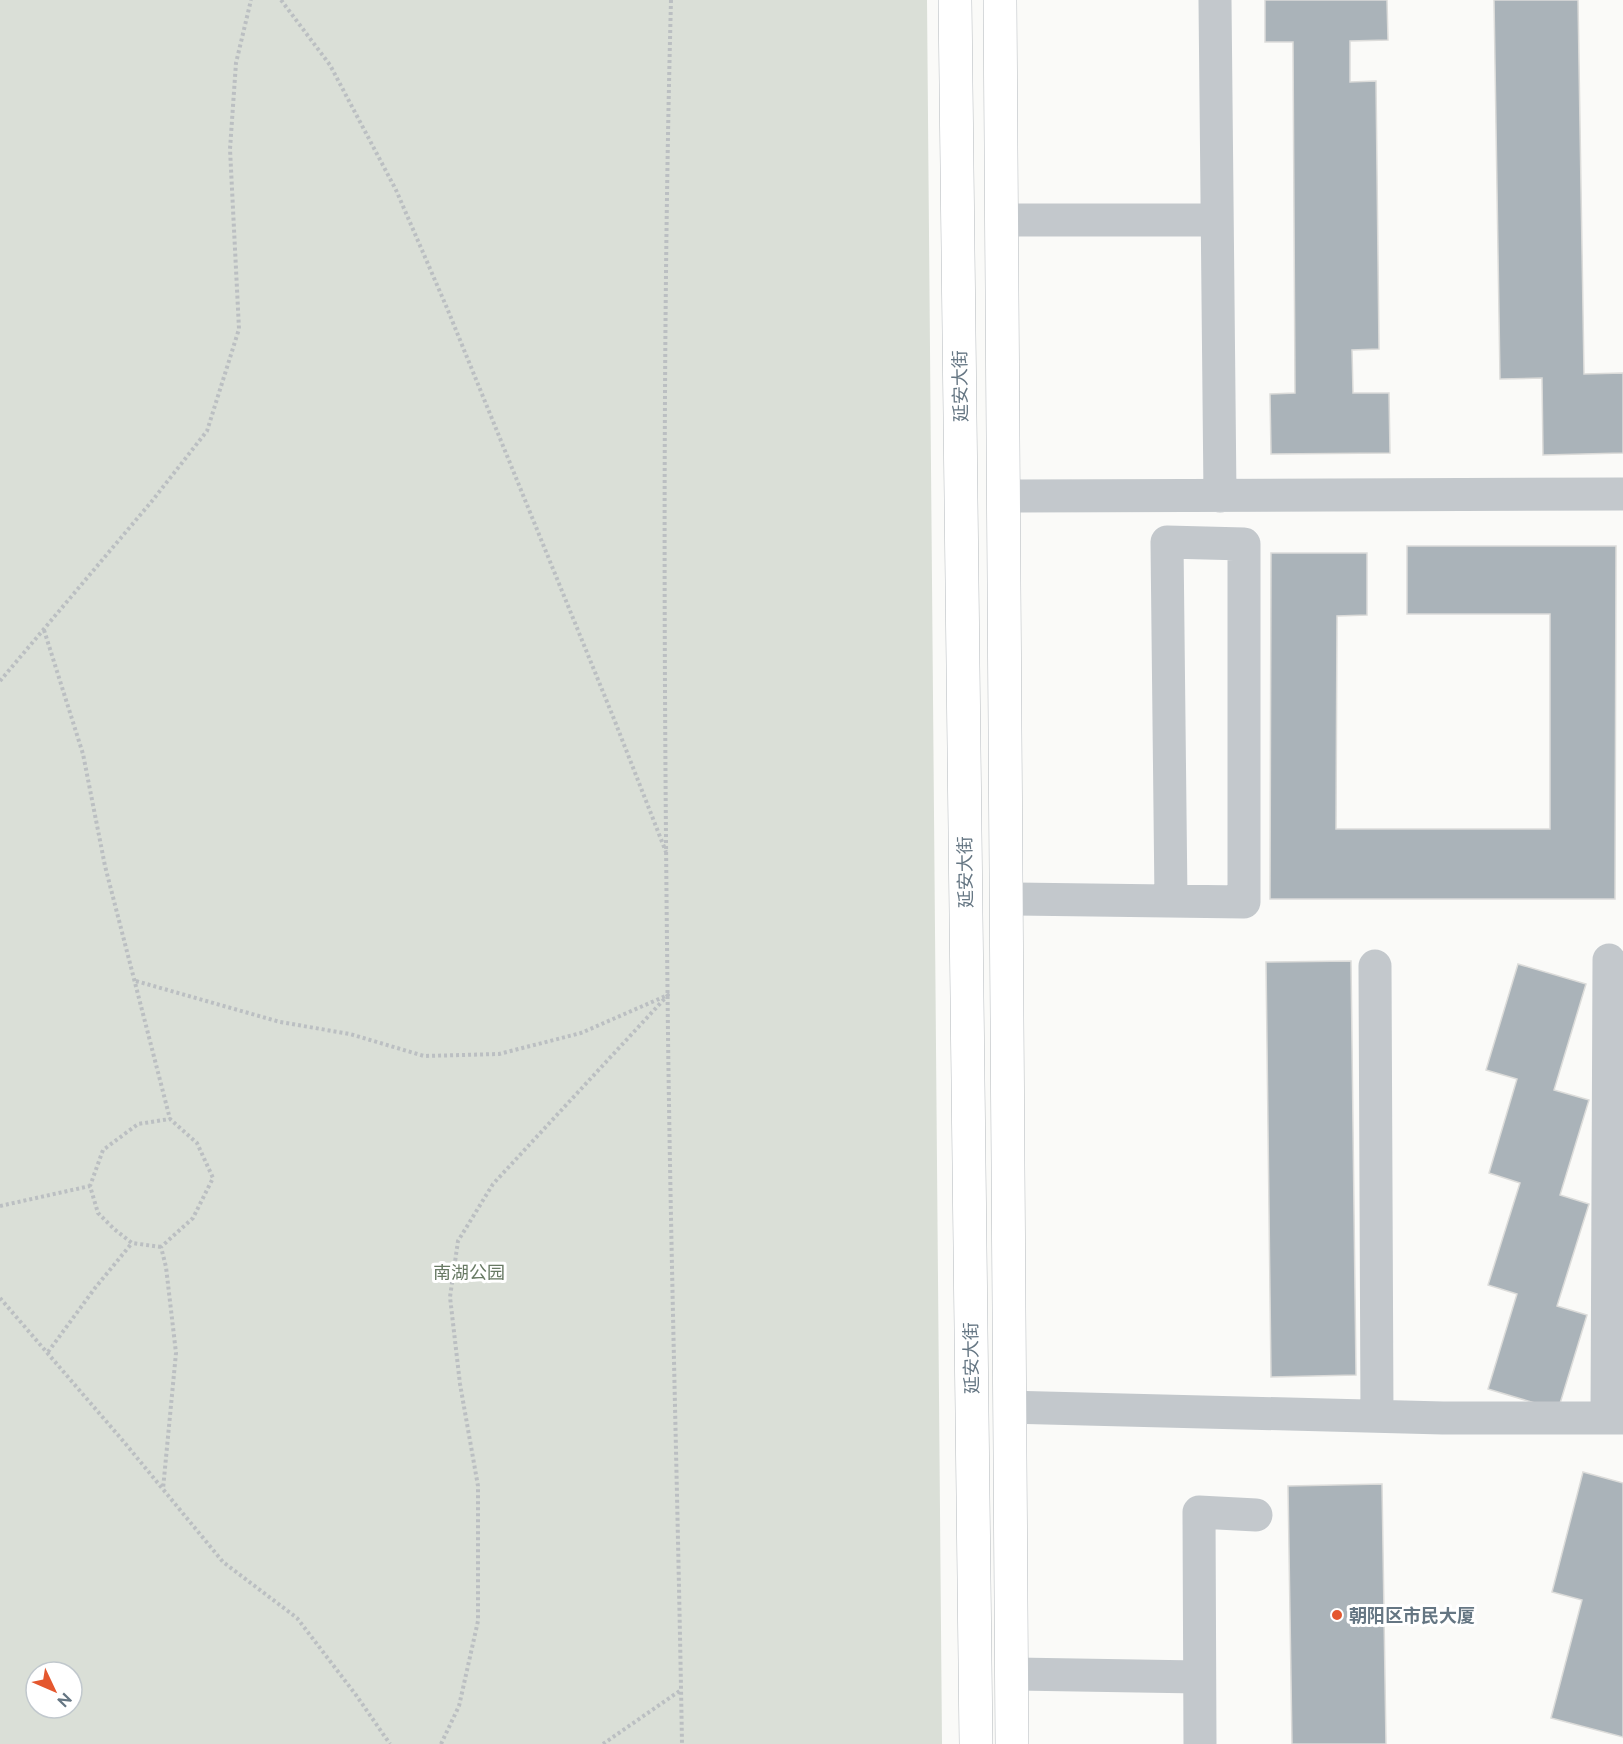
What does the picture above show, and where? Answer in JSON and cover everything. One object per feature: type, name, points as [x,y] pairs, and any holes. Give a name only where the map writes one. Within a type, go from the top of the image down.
[{"type":"main road","name":"延安大街","points":[[955,0],[976,1744]]},
{"type":"main road","points":[[1000,0],[1012,1744]]},
{"type":"lane","points":[[1215,0],[1220,496]]},
{"type":"lane","points":[[1002,220],[1217,220]]},
{"type":"lane","points":[[1004,496],[1623,494]]},
{"type":"lane","points":[[1007,899],[1244,902],[1244,544],[1167,542],[1171,901]]},
{"type":"lane","points":[[1010,1407],[1377,1416],[1615,1418],[1609,960]]},
{"type":"lane","points":[[1375,966],[1377,1416]]},
{"type":"lane","points":[[1200,1744],[1199,1512],[1256,1515]]},
{"type":"lane","points":[[1012,1674],[1199,1677]]},
{"type":"path","points":[[0,681],[152,501],[207,431],[239,329],[230,149],[236,63],[251,0]]},
{"type":"path","points":[[280,0],[330,65],[396,190],[447,308],[667,855]]},
{"type":"path","points":[[671,0],[666,171],[665,720],[682,1744]]},
{"type":"path","points":[[44,629],[83,754],[105,866],[170,1119],[198,1143],[213,1178],[194,1218],[161,1247],[132,1243],[98,1213],[90,1186],[104,1150],[138,1124],[170,1119]]},
{"type":"path","points":[[135,981],[280,1022],[350,1034],[424,1056],[510,1052],[581,1033],[668,995]]},
{"type":"path","points":[[441,1744],[459,1706],[478,1621],[478,1486],[460,1384],[450,1297],[458,1241],[493,1184],[668,995]]},
{"type":"path","points":[[0,1206],[90,1186]]},
{"type":"path","points":[[48,1352],[94,1288],[132,1243]]},
{"type":"path","points":[[161,1247],[166,1267],[176,1353],[163,1489]]},
{"type":"path","points":[[0,1298],[48,1352],[223,1562],[297,1618],[390,1744]]},
{"type":"path","points":[[603,1744],[681,1690]]},
{"type":"green space","name":"南湖公园","points":[[0,0],[927,0],[942,1744],[0,1744]]},
{"type":"building","points":[[1265,0],[1387,0],[1388,40],[1350,41],[1350,82],[1376,81],[1379,349],[1352,350],[1353,393],[1389,393],[1390,453],[1271,454],[1270,394],[1295,393],[1293,42],[1265,42]]},
{"type":"building","points":[[1494,0],[1578,0],[1584,374],[1623,373],[1623,453],[1543,455],[1542,378],[1500,379]]},
{"type":"building","points":[[1407,546],[1616,546],[1615,899],[1270,899],[1271,553],[1367,553],[1367,615],[1337,616],[1336,829],[1550,829],[1550,614],[1407,614]]},
{"type":"building","points":[[1351,961],[1356,1375],[1271,1377],[1266,962]]},
{"type":"building","points":[[1518,964],[1586,984],[1554,1090],[1589,1100],[1560,1195],[1589,1204],[1557,1306],[1587,1315],[1558,1410],[1488,1389],[1517,1294],[1488,1285],[1520,1183],[1489,1173],[1517,1079],[1486,1070]]},
{"type":"building","points":[[1583,1472],[1623,1483],[1623,1737],[1551,1718],[1582,1600],[1552,1592]]},
{"type":"building","name":"朝阳区市民大厦","points":[[1382,1484],[1386,1744],[1292,1744],[1288,1486]]},
{"type":"place","name":"朝阳区市民大厦","points":[[1337,1615]]}]
